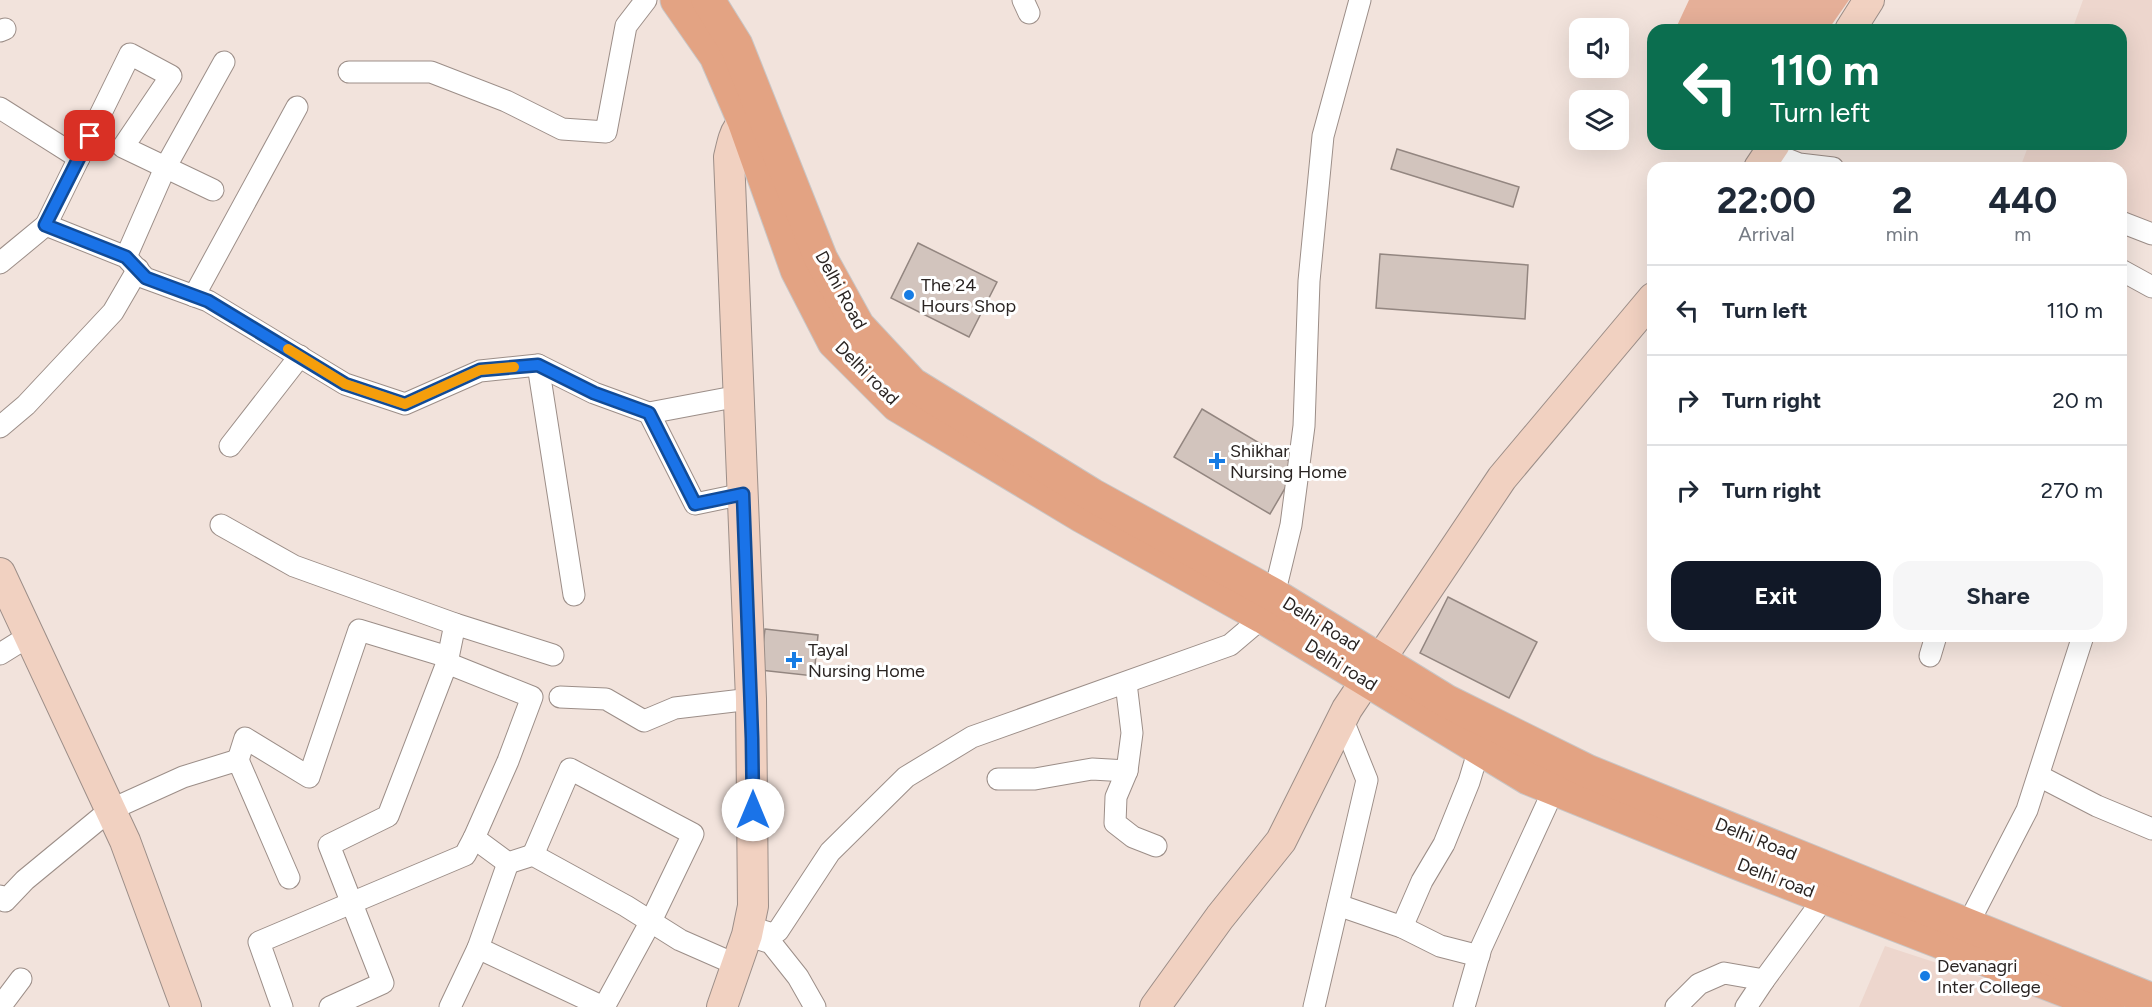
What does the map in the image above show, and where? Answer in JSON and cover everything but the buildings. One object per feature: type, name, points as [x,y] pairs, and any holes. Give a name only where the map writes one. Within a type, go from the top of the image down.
[{"type":"main road","name":"Delhi Road","points":[[677,0],[716,56],[753,117]]},
{"type":"main road","name":"Delhi Road","points":[[708,0],[736,45],[753,117],[769,161],[821,259],[858,326],[912,384],[1373,670],[1446,701],[1587,771],[2152,1000]]},
{"type":"main road","name":"Delhi road","points":[[1373,670],[1479,749],[1528,778],[2108,1007]]},
{"type":"street","points":[[349,72],[431,72],[506,101],[562,129],[606,132],[626,26],[645,0]]},
{"type":"street","points":[[748,931],[773,934],[778,931],[830,852],[906,777],[972,738],[1230,645],[1268,606],[1291,525],[1304,426],[1309,281],[1323,136],[1360,0]]},
{"type":"street","points":[[1854,24],[1869,0]]},
{"type":"street","points":[[0,263],[45,225],[130,54],[171,76],[123,147],[213,190]]},
{"type":"street","points":[[0,427],[26,405],[112,312],[132,263],[165,168],[224,62]]},
{"type":"street","points":[[194,296],[297,107]]},
{"type":"street","points":[[0,108],[79,158]]},
{"type":"street","points":[[722,1007],[748,931],[753,906],[751,699],[729,157],[735,135],[753,117]]},
{"type":"street","points":[[1768,155],[1792,162]]},
{"type":"street","points":[[730,193],[769,161]]},
{"type":"street","points":[[2127,224],[2152,234]]},
{"type":"street","points":[[45,225],[132,263],[146,278],[208,301],[345,384],[405,404],[480,370],[538,365],[594,393],[649,413],[739,396]]},
{"type":"street","points":[[2127,273],[2152,287]]},
{"type":"street","points":[[1155,1007],[1220,917],[1281,841],[1342,718],[1502,478],[1647,305]]},
{"type":"street","points":[[230,446],[300,356]]},
{"type":"street","points":[[538,365],[574,596]]},
{"type":"street","points":[[649,413],[695,504],[743,494]]},
{"type":"street","points":[[221,525],[294,566],[455,624],[553,655]]},
{"type":"street","points":[[0,573],[125,841],[186,1007]]},
{"type":"street","points":[[330,1007],[383,983],[328,845],[388,816],[447,660],[455,624]]},
{"type":"street","points":[[282,1007],[259,942],[465,855],[508,761],[532,697],[447,660],[359,630],[309,777],[245,738],[238,760],[289,878]]},
{"type":"street","points":[[0,654],[29,636]]},
{"type":"street","points":[[1968,924],[2027,810],[2081,642]]},
{"type":"street","points":[[1126,682],[1132,733],[1127,771],[1116,797],[1115,823],[1133,837],[1156,846]]},
{"type":"street","points":[[560,697],[606,699],[644,722],[675,708],[751,699]]},
{"type":"street","points":[[1314,1007],[1367,780],[1342,718]]},
{"type":"street","points":[[1402,927],[1422,881],[1444,844],[1469,782],[1479,749]]},
{"type":"street","points":[[0,896],[5,901],[25,880],[110,810],[183,777],[238,760]]},
{"type":"street","points":[[478,948],[603,1007],[651,921],[693,834],[570,769],[533,855]]},
{"type":"street","points":[[998,779],[1035,779],[1092,769],[1127,771]]},
{"type":"street","points":[[2039,776],[2097,806],[2152,829]]},
{"type":"street","points":[[1464,1007],[1479,956],[1554,789]]},
{"type":"street","points":[[474,838],[508,863]]},
{"type":"street","points":[[508,863],[533,855],[651,921],[680,940],[737,965]]},
{"type":"street","points":[[450,1007],[478,948],[508,863]]},
{"type":"street","points":[[1746,1007],[1825,897]]},
{"type":"street","points":[[1338,905],[1402,927],[1440,946],[1479,956]]},
{"type":"street","points":[[748,931],[771,943],[798,977],[815,1007]]},
{"type":"street","points":[[1676,1007],[1699,984],[1724,973],[1764,980]]},
{"type":"street","points":[[0,1006],[21,980]]},
{"type":"shaded area","points":[[1689,0],[1849,0],[1832,24],[1678,24]]},
{"type":"shaded area","points":[[2083,0],[2152,0],[2152,241],[2127,231],[2127,162],[2022,162],[2027,150],[2127,150],[2127,24],[2074,24]]},
{"type":"shaded area","name":"Devanagri Inter College","points":[[1885,946],[2071,1007],[1859,1007]]},
{"type":"slow traffic","points":[[288,349],[345,384],[405,404],[480,370],[514,367]]},
{"type":"place","name":"The 24 Hours Shop","points":[[909,295]]},
{"type":"place","name":"Shikhar Nursing Home","points":[[1217,461]]},
{"type":"place","name":"Tayal Nursing Home","points":[[794,660]]},
{"type":"place","name":"Devanagri Inter College","points":[[1925,976]]},
{"type":"route","points":[[90,136],[45,225],[126,257],[146,278],[208,301],[345,384],[405,404],[480,370],[538,365],[594,393],[649,413],[695,504],[743,494],[753,810]]}]
